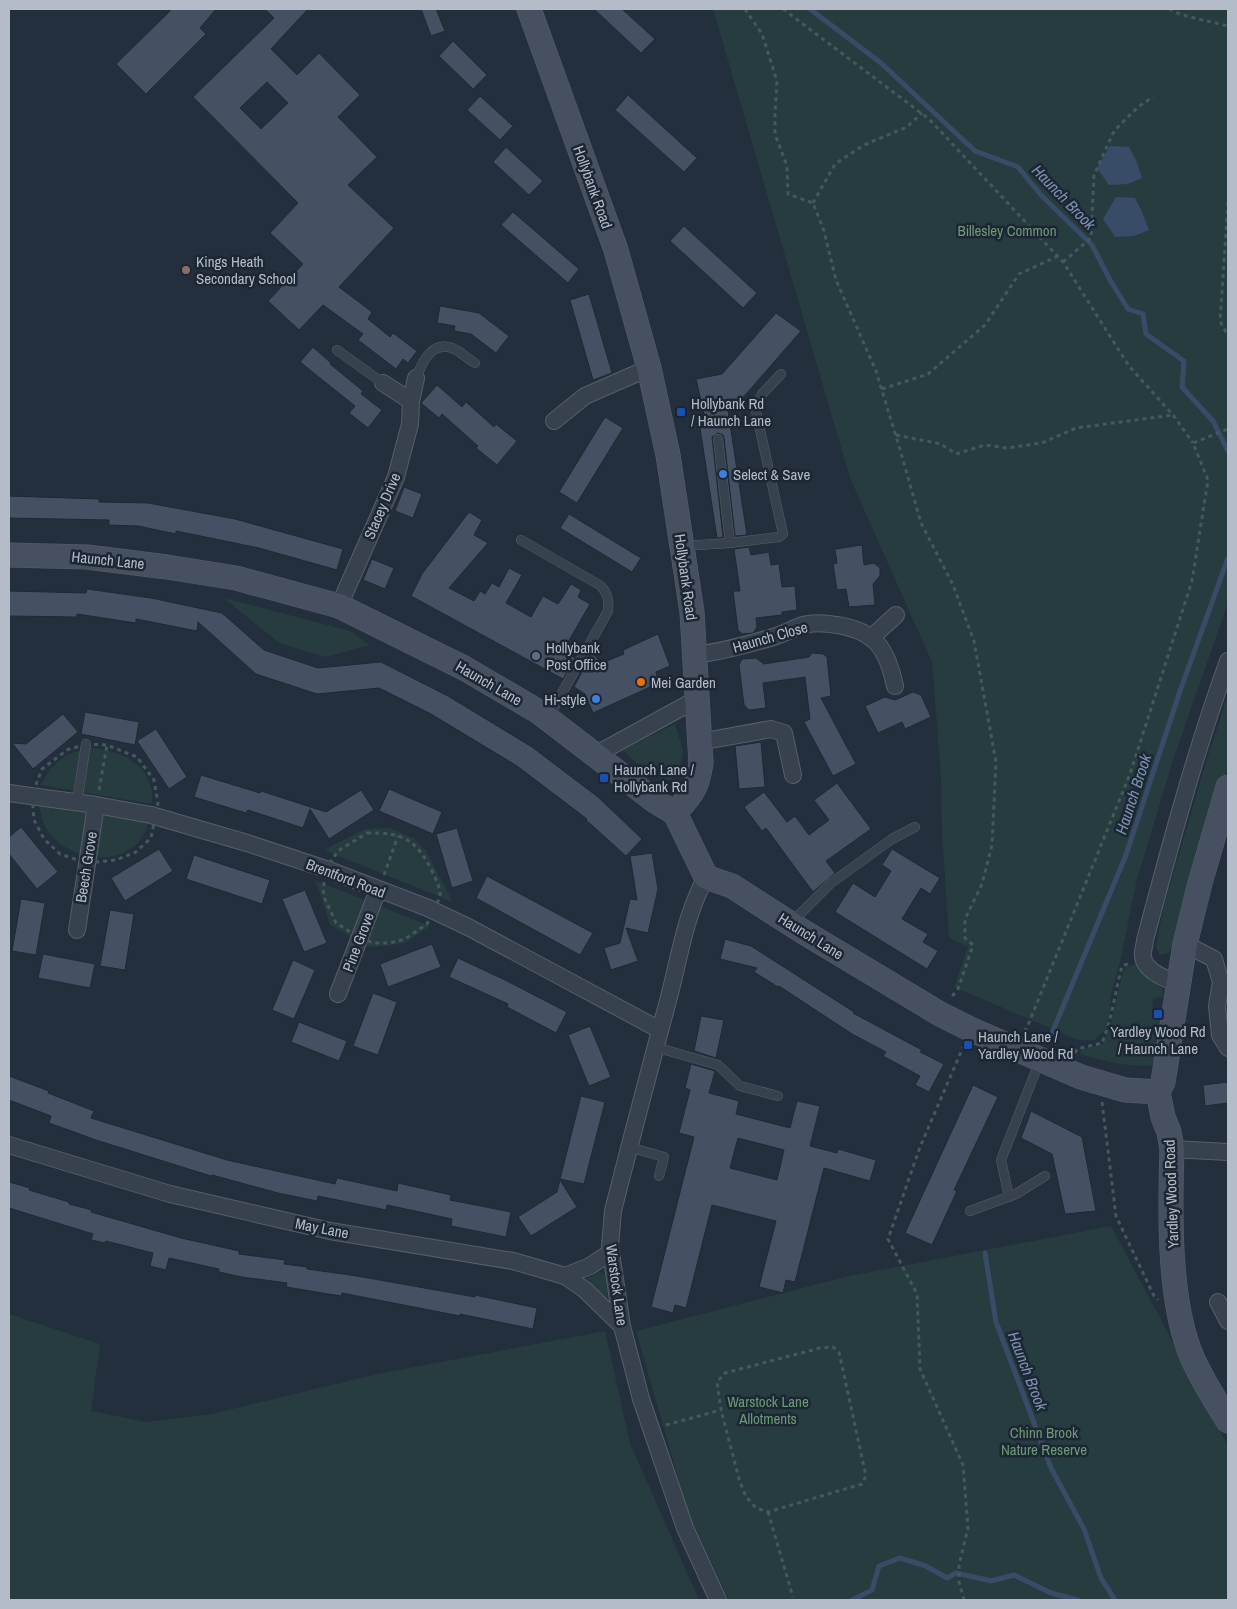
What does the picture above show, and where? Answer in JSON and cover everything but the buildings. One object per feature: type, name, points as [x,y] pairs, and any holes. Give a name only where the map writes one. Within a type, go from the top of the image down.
[{"type":"street","name":"Hollybank Road","points":[[529,9],[616,250],[649,368],[668,455],[692,612],[701,763],[698,782],[694,791],[675,813]]},
{"type":"street","points":[[554,421],[585,396],[649,368]]},
{"type":"street","name":"Stacey Drive","points":[[339,606],[396,476],[410,424],[411,401],[416,378]]},
{"type":"street","points":[[383,383],[411,401]]},
{"type":"street","name":"Haunch Lane","points":[[9,555],[87,557],[168,567],[236,578],[339,606],[464,668],[539,712],[654,801],[675,813]]},
{"type":"street","points":[[895,686],[890,664],[884,652],[872,637],[896,615]]},
{"type":"street","name":"Haunch Close","points":[[695,655],[755,643],[803,625],[823,623],[862,631],[872,637]]},
{"type":"street","points":[[1178,984],[1161,977],[1147,966],[1143,957],[1145,940],[1174,831],[1228,661]]},
{"type":"street","points":[[595,755],[697,700]]},
{"type":"street","points":[[699,742],[771,729],[778,730],[784,733],[793,775]]},
{"type":"street","name":"Yardley Wood Road","points":[[1228,787],[1200,882],[1185,944],[1165,1074],[1158,1092],[1172,1149],[1173,1253],[1176,1294],[1183,1329],[1200,1374],[1228,1420]]},
{"type":"street","name":"Brentford Road","points":[[9,793],[77,802],[151,815],[247,843],[326,869],[428,908],[470,928],[660,1030]]},
{"type":"street","name":"Beech Grove","points":[[77,930],[96,805]]},
{"type":"street","points":[[675,813],[706,877]]},
{"type":"street","name":"Haunch Lane","points":[[706,877],[732,886],[790,924],[940,1014],[1068,1072],[1124,1090],[1158,1092]]},
{"type":"street","name":"Warstock Lane","points":[[706,877],[694,898],[688,915],[613,1211],[610,1246],[622,1326],[641,1399],[685,1528],[718,1600]]},
{"type":"street","name":"Pine Grove","points":[[338,994],[378,890]]},
{"type":"street","points":[[1185,944],[1214,959],[1221,982],[1217,1006],[1220,1035],[1228,1048]]},
{"type":"street","name":"May Lane","points":[[9,1145],[170,1194],[330,1231],[513,1261],[565,1276],[585,1290],[622,1326]]},
{"type":"street","points":[[1172,1149],[1228,1152]]},
{"type":"street","points":[[565,1276],[590,1266],[611,1252]]},
{"type":"street","points":[[1218,1302],[1228,1321]]},
{"type":"lane","points":[[416,378],[423,361],[438,348],[451,348],[475,363]]},
{"type":"lane","points":[[338,350],[383,383]]},
{"type":"lane","points":[[682,546],[779,538],[783,534],[755,407],[762,394],[781,374]]},
{"type":"lane","points":[[718,439],[730,543]]},
{"type":"lane","points":[[521,540],[601,586],[607,594],[609,601],[608,611],[548,719]]},
{"type":"lane","points":[[77,802],[86,744]]},
{"type":"lane","points":[[790,924],[831,883],[892,839],[915,827]]},
{"type":"lane","points":[[655,1047],[718,1065],[740,1086],[778,1096]]},
{"type":"lane","points":[[1009,1197],[1001,1160],[1040,1060]]},
{"type":"lane","points":[[629,1147],[664,1157],[659,1176]]},
{"type":"lane","points":[[970,1212],[1009,1197],[1045,1176]]},
{"type":"path","points":[[745,9],[762,34],[777,81],[775,134],[788,166],[788,194],[813,203],[824,231],[836,280],[876,371],[921,523],[954,585],[974,641],[996,762],[992,844],[982,884],[965,919],[965,938],[973,945],[958,988],[940,1014]]},
{"type":"path","points":[[783,9],[922,113],[1058,256],[1129,366],[1174,415],[1193,443],[1208,480],[1192,581],[1130,774],[1026,1030]]},
{"type":"path","points":[[1169,9],[1182,15],[1228,26]]},
{"type":"path","points":[[1063,262],[1091,238],[1094,175],[1114,131],[1138,108],[1153,97]]},
{"type":"path","points":[[813,203],[835,164],[864,145],[907,127],[922,113]]},
{"type":"path","points":[[1228,202],[1220,321],[1228,336]]},
{"type":"path","points":[[882,389],[928,374],[985,326],[1020,274],[1058,256]]},
{"type":"path","points":[[896,435],[941,444],[956,454],[985,445],[1008,448],[1042,443],[1076,428],[1174,415]]},
{"type":"path","points":[[1193,443],[1228,429]]},
{"type":"path","points":[[96,805],[107,745]]},
{"type":"path","points":[[378,890],[398,836]]},
{"type":"path","points":[[1068,1072],[1077,1050],[1102,1043],[1109,1027],[1116,985],[1122,966],[1143,957]]},
{"type":"path","points":[[963,1045],[948,1085],[920,1147],[888,1239],[917,1294],[920,1369],[963,1465],[968,1528],[959,1565],[959,1582],[964,1600]]},
{"type":"path","points":[[1100,1083],[1116,1216],[1154,1296],[1160,1303]]},
{"type":"path","points":[[833,1347],[839,1352],[866,1476],[862,1484],[768,1512],[756,1508],[746,1497],[739,1480],[721,1410],[717,1382],[725,1373],[820,1348],[833,1347]]},
{"type":"path","points":[[651,1429],[721,1410]]},
{"type":"path","points":[[768,1512],[794,1598]]},
{"type":"green space","name":"Billesley Common","points":[[713,9],[1228,9],[1228,603],[1173,760],[1136,883],[1121,958],[1111,996],[1110,1013],[1106,1029],[1094,1040],[1078,1040],[954,987],[968,947],[949,938],[942,834],[941,777],[932,662],[850,478]]},
{"type":"green space","points":[[224,598],[350,631],[370,645],[326,657],[279,643]]},
{"type":"green space","points":[[1228,695],[1228,768],[1209,819],[1181,907],[1172,948],[1168,953],[1160,955],[1156,946],[1163,909],[1206,762]]},
{"type":"green space","points":[[675,724],[683,751],[679,773],[669,780],[655,776],[639,765],[623,750]]},
{"type":"green space","points":[[95,748],[122,755],[137,765],[148,779],[152,792],[152,804],[41,785],[51,769],[62,758],[85,749]]},
{"type":"green space","points":[[39,802],[149,822],[143,836],[134,846],[123,853],[110,857],[84,855],[60,844],[51,835],[42,820]]},
{"type":"green space","points":[[390,828],[414,838],[426,851],[453,902],[324,850],[365,829]]},
{"type":"green space","points":[[314,880],[430,926],[405,943],[368,947],[330,925]]},
{"type":"green space","points":[[1140,963],[1163,990],[1163,997],[1153,998],[1152,1016],[1161,1019],[1161,1050],[1155,1065],[1126,1065],[1080,1054],[1082,1050],[1103,1044],[1110,1026],[1125,967]]},
{"type":"green space","name":"Chinn Brook Nature Reserve","points":[[1111,1226],[1228,1446],[1228,1600],[729,1600],[688,1513],[636,1331],[849,1276]]},
{"type":"green space","points":[[600,1272],[605,1275],[608,1297],[604,1299],[585,1283],[586,1279]]},
{"type":"green space","points":[[9,1314],[100,1344],[91,1411],[146,1422],[212,1414],[377,1374],[605,1331],[630,1443],[699,1600],[9,1600]]},
{"type":"water","points":[[1110,146],[1129,147],[1142,178],[1128,184],[1109,185],[1097,168]]},
{"type":"water","points":[[1116,197],[1135,198],[1149,230],[1134,236],[1115,237],[1103,219]]},
{"type":"waterway","name":"Haunch Brook","points":[[810,9],[881,63],[975,151],[1018,167],[1041,195],[1092,245],[1128,309],[1143,314],[1146,334],[1184,361],[1182,387],[1213,421],[1228,451]]},
{"type":"waterway","name":"Haunch Brook","points":[[1052,1033],[1126,855],[1180,691],[1228,558]]},
{"type":"waterway","name":"Haunch Brook","points":[[985,1253],[996,1322],[1051,1468],[1084,1529],[1101,1578],[1115,1600]]},
{"type":"waterway","points":[[852,1600],[872,1590],[879,1566],[900,1558],[926,1566],[947,1578],[956,1573],[991,1581],[1014,1575],[1051,1593],[1078,1600]]},
{"type":"place","name":"Kings Heath Secondary School","points":[[186,270]]},
{"type":"place","name":"Hollybank Rd / Haunch Lane","points":[[681,412]]},
{"type":"place","name":"Select & Save","points":[[723,474]]},
{"type":"place","name":"Hollybank Post Office","points":[[536,656]]},
{"type":"place","name":"Mei Garden","points":[[641,682]]},
{"type":"place","name":"Hi-style","points":[[596,699]]},
{"type":"place","name":"Haunch Lane / Hollybank Rd","points":[[604,778]]},
{"type":"place","name":"Yardley Wood Rd / Haunch Lane","points":[[1158,1014]]},
{"type":"place","name":"Haunch Lane / Yardley Wood Rd","points":[[968,1045]]},
{"type":"park label","name":"Warstock Lane Allotments","points":[[768,1410]]}]
